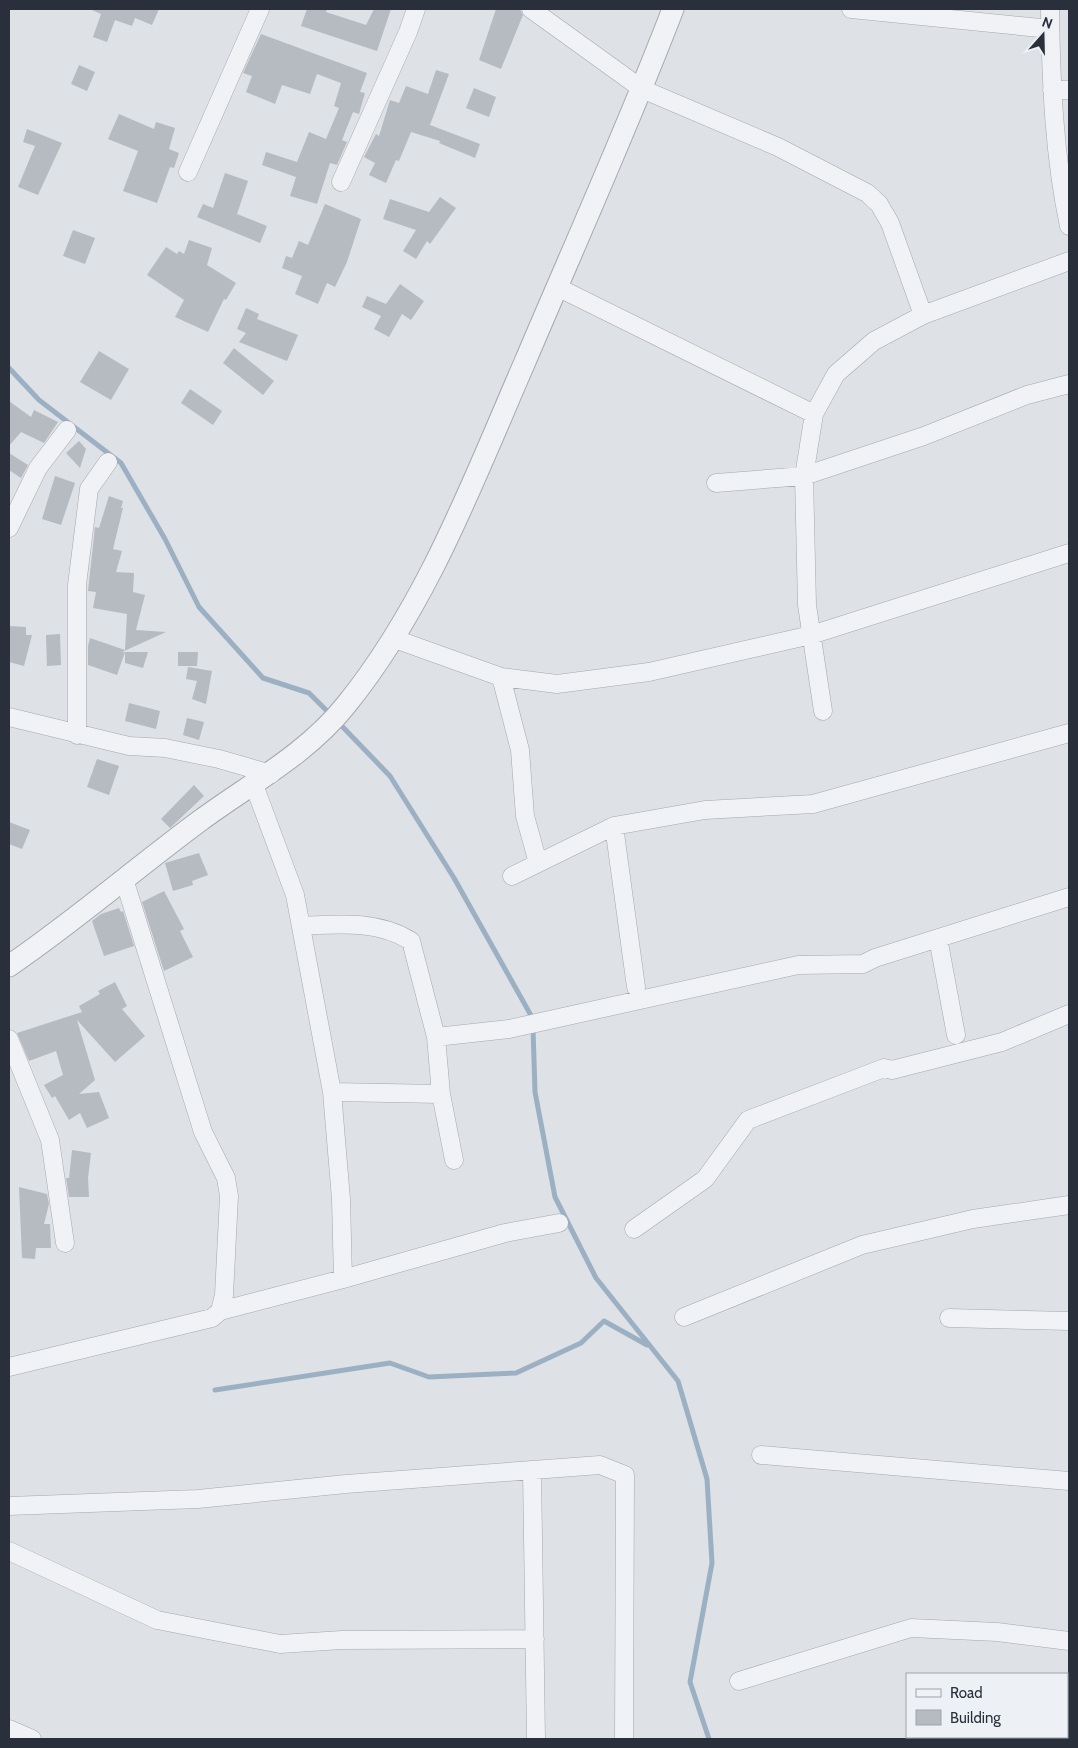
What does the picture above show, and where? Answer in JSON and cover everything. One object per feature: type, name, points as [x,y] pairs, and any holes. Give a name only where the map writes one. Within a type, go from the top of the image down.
[{"type":"street","points":[[188,172],[260,9]]},
{"type":"street","points":[[341,182],[408,32],[416,9]]},
{"type":"street","points":[[531,9],[642,89],[778,147],[867,193],[879,204],[890,223],[923,315]]},
{"type":"street","points":[[12,959],[124,879],[202,819],[262,779],[311,739],[345,707],[395,639],[434,565],[557,287],[642,89],[673,9]]},
{"type":"street","points":[[851,9],[1050,29]]},
{"type":"street","points":[[1050,9],[1050,29],[1061,90],[1064,201],[1069,226]]},
{"type":"street","points":[[823,711],[807,605],[804,476],[814,414],[836,374],[874,341],[923,315],[1069,262]]},
{"type":"street","points":[[557,287],[814,414]]},
{"type":"street","points":[[716,483],[804,476],[924,436],[1027,395],[1069,384]]},
{"type":"street","points":[[9,528],[38,468],[67,430]]},
{"type":"street","points":[[77,735],[77,585],[89,489],[108,462]]},
{"type":"street","points":[[395,639],[501,677],[556,684],[649,672],[811,635],[1069,554]]},
{"type":"street","points":[[501,677],[520,750],[525,816],[538,863]]},
{"type":"street","points":[[9,717],[77,735],[129,746],[183,752],[262,779]]},
{"type":"street","points":[[512,876],[614,826],[705,810],[813,804],[1069,733]]},
{"type":"street","points":[[262,779],[295,895],[332,1092],[341,1199],[343,1279]]},
{"type":"street","points":[[614,826],[636,988]]},
{"type":"street","points":[[124,879],[203,1132],[226,1178],[228,1206],[224,1295],[220,1311]]},
{"type":"street","points":[[436,1037],[509,1029],[798,965],[863,964],[875,958],[1069,897]]},
{"type":"street","points":[[301,926],[352,924],[396,931],[411,941],[436,1037],[441,1094],[454,1160]]},
{"type":"street","points":[[938,938],[956,1035]]},
{"type":"street","points":[[634,1229],[705,1179],[748,1120],[884,1068],[892,1070],[1002,1042],[1069,1014]]},
{"type":"street","points":[[9,1039],[50,1140],[65,1243]]},
{"type":"street","points":[[332,1092],[441,1094]]},
{"type":"street","points":[[684,1317],[862,1246],[973,1219],[1069,1205]]},
{"type":"street","points":[[9,1367],[212,1318],[220,1311],[343,1279],[505,1233],[559,1223]]},
{"type":"street","points":[[950,1318],[1069,1321]]},
{"type":"street","points":[[761,1455],[1069,1481]]},
{"type":"street","points":[[9,1506],[198,1499],[346,1484],[600,1465],[625,1475],[624,1739]]},
{"type":"street","points":[[532,1470],[536,1739]]},
{"type":"street","points":[[9,1551],[157,1620],[280,1644],[342,1640],[535,1639]]},
{"type":"street","points":[[739,1681],[911,1628],[997,1632],[1069,1641]]},
{"type":"street","points":[[9,1729],[32,1739]]},
{"type":"building","points":[[90,9],[159,9],[152,25],[135,18],[132,26],[115,20],[107,42],[93,37],[101,14]]},
{"type":"building","points":[[307,9],[327,9],[326,12],[366,25],[374,9],[391,9],[377,51],[301,26]]},
{"type":"building","points":[[496,9],[520,9],[523,15],[501,69],[479,60]]},
{"type":"building","points":[[261,34],[367,73],[360,92],[365,93],[359,114],[353,112],[342,140],[347,142],[337,165],[330,163],[317,204],[290,196],[296,177],[262,165],[266,152],[297,162],[309,132],[326,139],[339,108],[334,106],[341,83],[317,74],[310,94],[282,85],[275,104],[246,92],[252,76],[243,73]]},
{"type":"building","points":[[79,65],[95,72],[87,91],[71,84]]},
{"type":"building","points":[[436,70],[449,74],[430,125],[480,144],[475,158],[439,143],[440,141],[411,132],[399,161],[396,160],[386,183],[369,175],[375,163],[364,157],[376,134],[379,136],[390,100],[399,103],[406,86],[428,94]]},
{"type":"building","points":[[474,88],[496,97],[489,117],[466,108]]},
{"type":"building","points":[[119,114],[154,129],[156,122],[175,128],[169,149],[179,153],[174,168],[170,167],[157,203],[123,191],[138,151],[108,139]]},
{"type":"building","points":[[27,129],[62,143],[38,195],[18,187],[35,146],[23,142]]},
{"type":"building","points":[[225,173],[248,181],[237,214],[267,226],[260,243],[197,217],[203,204],[213,208]]},
{"type":"building","points":[[440,197],[456,208],[430,244],[427,241],[416,259],[403,251],[416,230],[383,219],[390,199],[429,212]]},
{"type":"building","points":[[325,204],[361,219],[347,262],[335,287],[327,283],[318,304],[295,294],[302,276],[282,268],[286,256],[292,258],[299,241],[308,245]]},
{"type":"building","points":[[73,230],[95,238],[85,264],[63,256]]},
{"type":"building","points":[[189,240],[212,248],[207,265],[236,283],[226,300],[224,299],[208,332],[175,317],[184,300],[147,275],[166,247],[177,254],[179,251],[184,254]]},
{"type":"building","points":[[400,284],[424,301],[411,320],[402,314],[389,337],[374,329],[381,316],[362,307],[367,296],[386,304]]},
{"type":"building","points":[[246,308],[259,314],[257,319],[298,335],[287,361],[239,342],[246,333],[237,329]]},
{"type":"building","points":[[234,348],[274,381],[263,395],[223,363]]},
{"type":"building","points":[[99,351],[129,369],[111,400],[80,382]]},
{"type":"building","points":[[190,389],[222,411],[213,425],[181,403]]},
{"type":"building","points":[[9,401],[31,417],[34,410],[58,422],[44,443],[21,432],[9,446]]},
{"type":"building","points":[[79,441],[86,449],[80,468],[66,453]]},
{"type":"building","points":[[9,453],[28,465],[21,478],[9,470]]},
{"type":"building","points":[[55,476],[75,483],[61,525],[42,519]]},
{"type":"building","points":[[109,496],[123,501],[113,549],[122,551],[116,572],[134,573],[133,592],[145,595],[136,630],[166,632],[122,652],[125,652],[117,675],[88,665],[90,638],[125,650],[127,614],[93,608],[96,592],[88,591],[95,527],[99,528]]},
{"type":"building","points":[[9,626],[26,627],[26,635],[32,635],[24,666],[9,662]]},
{"type":"building","points":[[60,634],[61,665],[47,666],[46,635]]},
{"type":"building","points":[[125,652],[148,652],[143,668],[125,663]]},
{"type":"building","points":[[178,652],[198,652],[197,666],[178,666]]},
{"type":"building","points":[[188,667],[212,671],[206,704],[192,699],[197,681],[186,679]]},
{"type":"building","points":[[129,703],[160,711],[156,729],[125,721]]},
{"type":"building","points":[[187,718],[204,722],[199,740],[183,735]]},
{"type":"building","points":[[97,759],[119,766],[109,795],[87,787]]},
{"type":"building","points":[[194,785],[204,796],[170,828],[161,819]]},
{"type":"building","points":[[9,822],[30,830],[22,849],[9,844]]},
{"type":"building","points":[[199,853],[208,875],[192,881],[193,885],[173,891],[165,863]]},
{"type":"building","points":[[164,891],[184,929],[180,931],[193,957],[164,971],[142,902]]},
{"type":"building","points":[[119,908],[121,912],[123,911],[134,946],[104,956],[92,921],[101,914]]},
{"type":"building","points":[[115,982],[127,1006],[122,1009],[145,1036],[115,1062],[77,1020],[95,1080],[79,1094],[99,1092],[109,1118],[87,1128],[80,1113],[69,1120],[55,1096],[52,1098],[44,1085],[63,1075],[56,1051],[29,1061],[17,1033],[82,1012],[79,1006],[100,994],[98,991]]},
{"type":"building","points":[[72,1150],[91,1153],[88,1178],[89,1197],[69,1197],[66,1178],[69,1178]]},
{"type":"building","points":[[19,1187],[47,1194],[49,1204],[44,1224],[50,1224],[51,1248],[36,1248],[35,1259],[22,1258]]},
{"type":"waterway","points":[[9,368],[39,400],[121,463],[165,539],[199,607],[263,678],[309,693],[331,715]]},
{"type":"waterway","points":[[337,721],[390,776],[454,878],[533,1019]]},
{"type":"waterway","points":[[533,1028],[535,1092],[555,1197],[596,1278],[678,1381],[707,1479],[712,1563],[690,1682],[709,1739]]},
{"type":"waterway","points":[[215,1390],[390,1363],[429,1377],[516,1373],[581,1343],[604,1321],[647,1345]]}]
